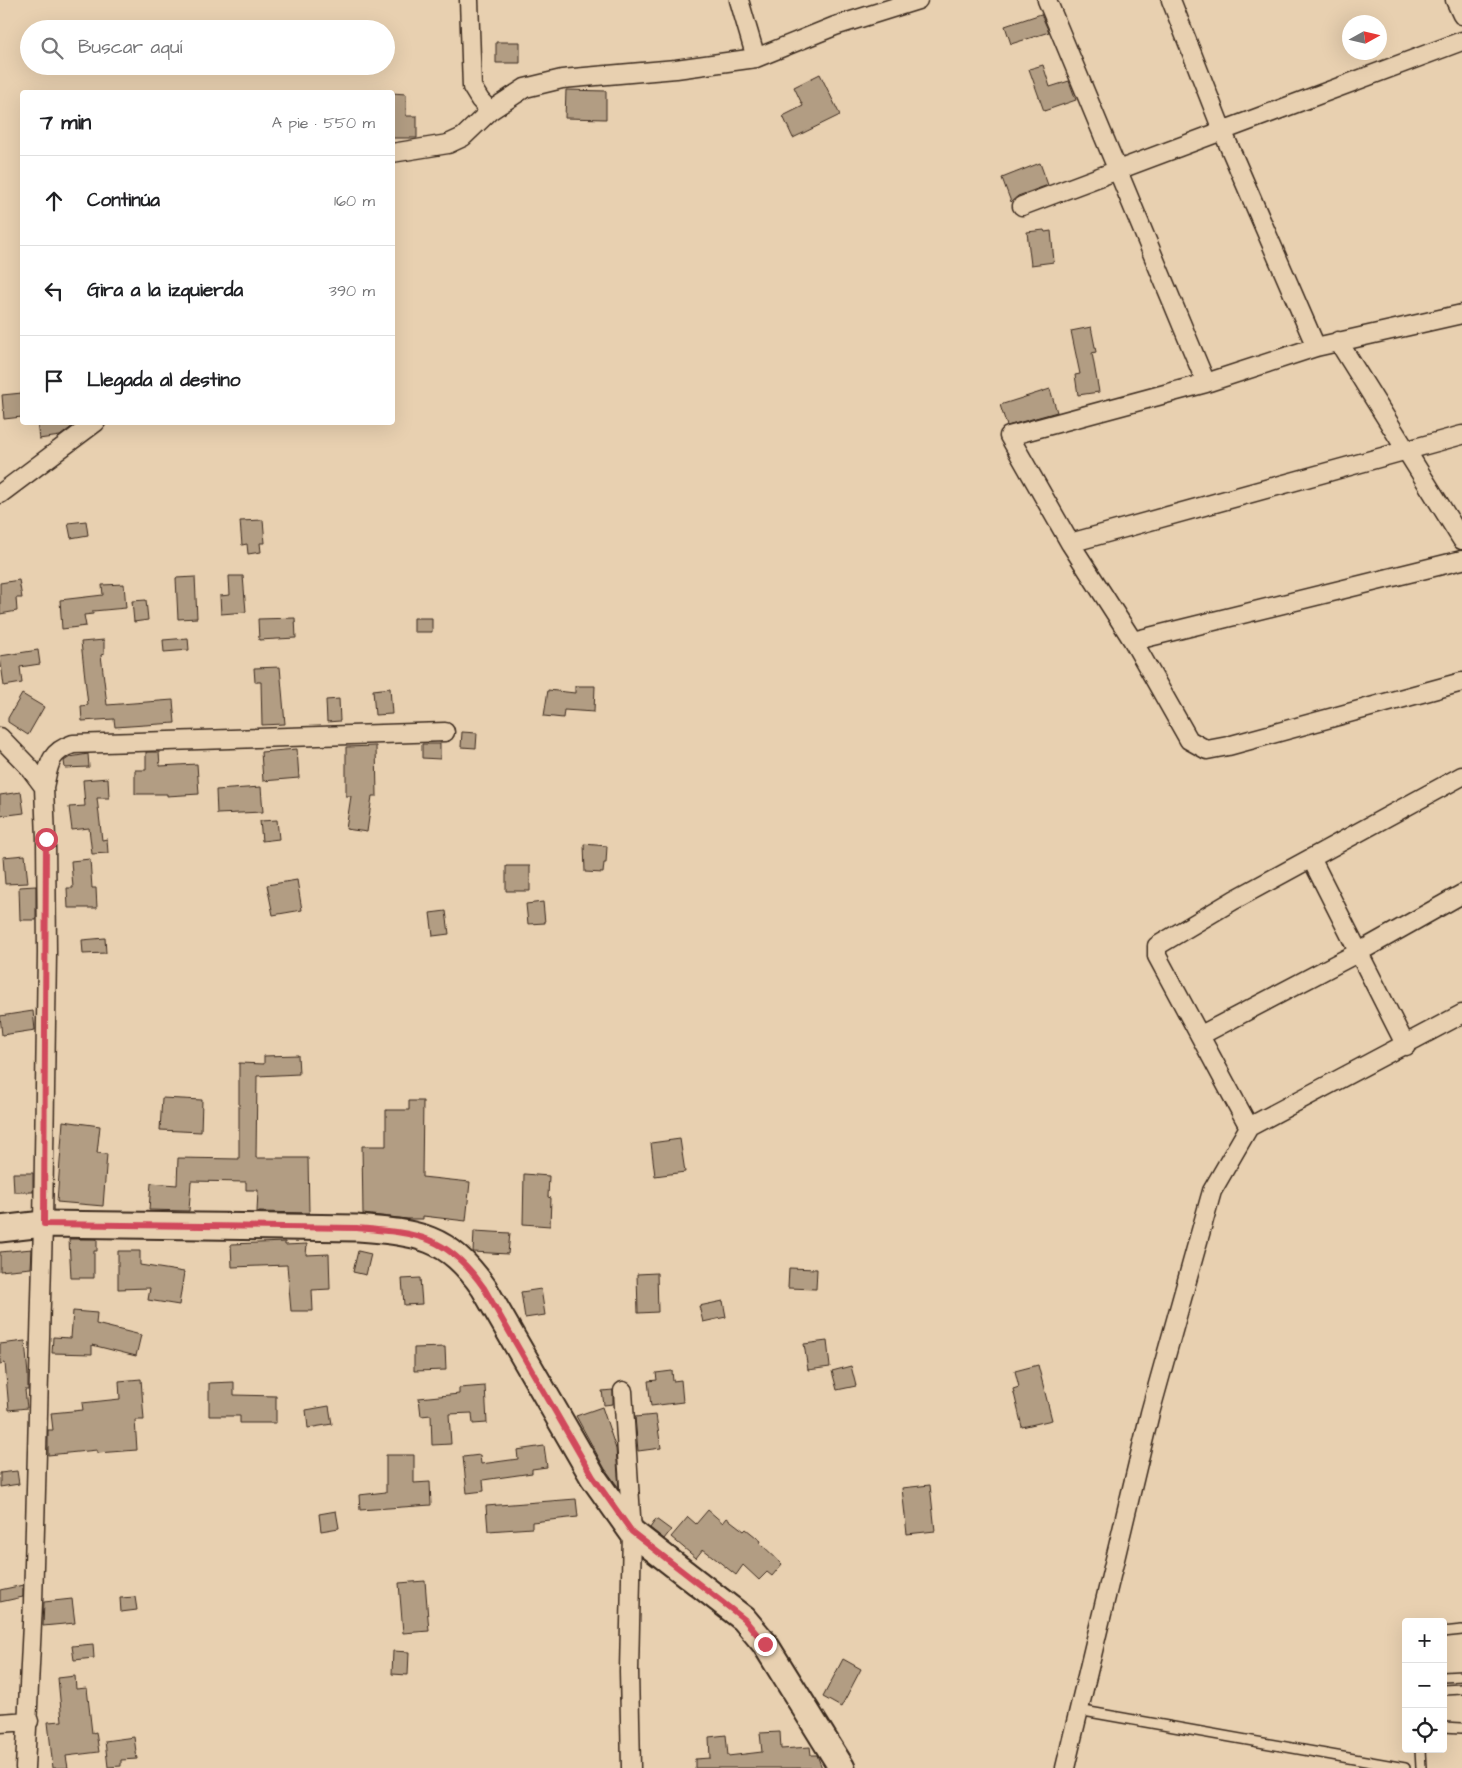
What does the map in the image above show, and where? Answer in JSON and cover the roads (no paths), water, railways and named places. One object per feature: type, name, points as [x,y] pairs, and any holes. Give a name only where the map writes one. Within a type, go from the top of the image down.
[{"type":"main road","points":[[0,1229],[44,1224],[357,1228],[408,1232],[439,1244],[465,1263],[484,1288],[593,1477],[632,1532],[737,1614],[754,1631],[765,1644],[842,1768]]},
{"type":"street","points":[[469,0],[472,87],[490,111]]},
{"type":"street","points":[[738,0],[756,58]]},
{"type":"street","points":[[395,153],[448,144],[463,138],[490,111],[525,88],[562,79],[676,69],[756,58],[835,26],[918,0]]},
{"type":"street","points":[[1047,0],[1206,383]]},
{"type":"street","points":[[1171,0],[1222,130],[1316,347]]},
{"type":"street","points":[[1455,0],[1462,15]]},
{"type":"street","points":[[1022,206],[1462,41]]},
{"type":"street","points":[[1462,314],[1338,341],[1206,383],[1009,436],[1070,543],[1133,642],[1189,740],[1207,750],[1228,746],[1462,682]]},
{"type":"street","points":[[1338,341],[1462,540]]},
{"type":"street","points":[[0,494],[92,425]]},
{"type":"street","points":[[1070,543],[1462,435]]},
{"type":"street","points":[[1133,642],[1462,560]]},
{"type":"street","points":[[26,1768],[44,1224],[47,962],[44,787],[53,755],[60,748],[72,744],[445,732]]},
{"type":"street","points":[[0,737],[8,756],[44,787]]},
{"type":"street","points":[[1249,1128],[1201,1035],[1157,956],[1157,946],[1234,900],[1312,860],[1462,776]]},
{"type":"street","points":[[1312,860],[1406,1046]]},
{"type":"street","points":[[1201,1035],[1359,952],[1462,894]]},
{"type":"street","points":[[1065,1768],[1150,1413],[1212,1191],[1249,1128],[1406,1046],[1462,1014]]},
{"type":"street","points":[[623,1391],[632,1532],[629,1671],[631,1768]]},
{"type":"street","points":[[0,1723],[29,1721]]},
{"type":"lane","points":[[1447,1632],[1462,1630]]},
{"type":"lane","points":[[1447,1676],[1462,1676]]},
{"type":"lane","points":[[1447,1690],[1462,1689]]},
{"type":"lane","points":[[1078,1710],[1405,1768]]},
{"type":"lane","points":[[1447,1727],[1462,1728]]},
{"type":"lane","points":[[1420,1753],[1421,1768]]}]
